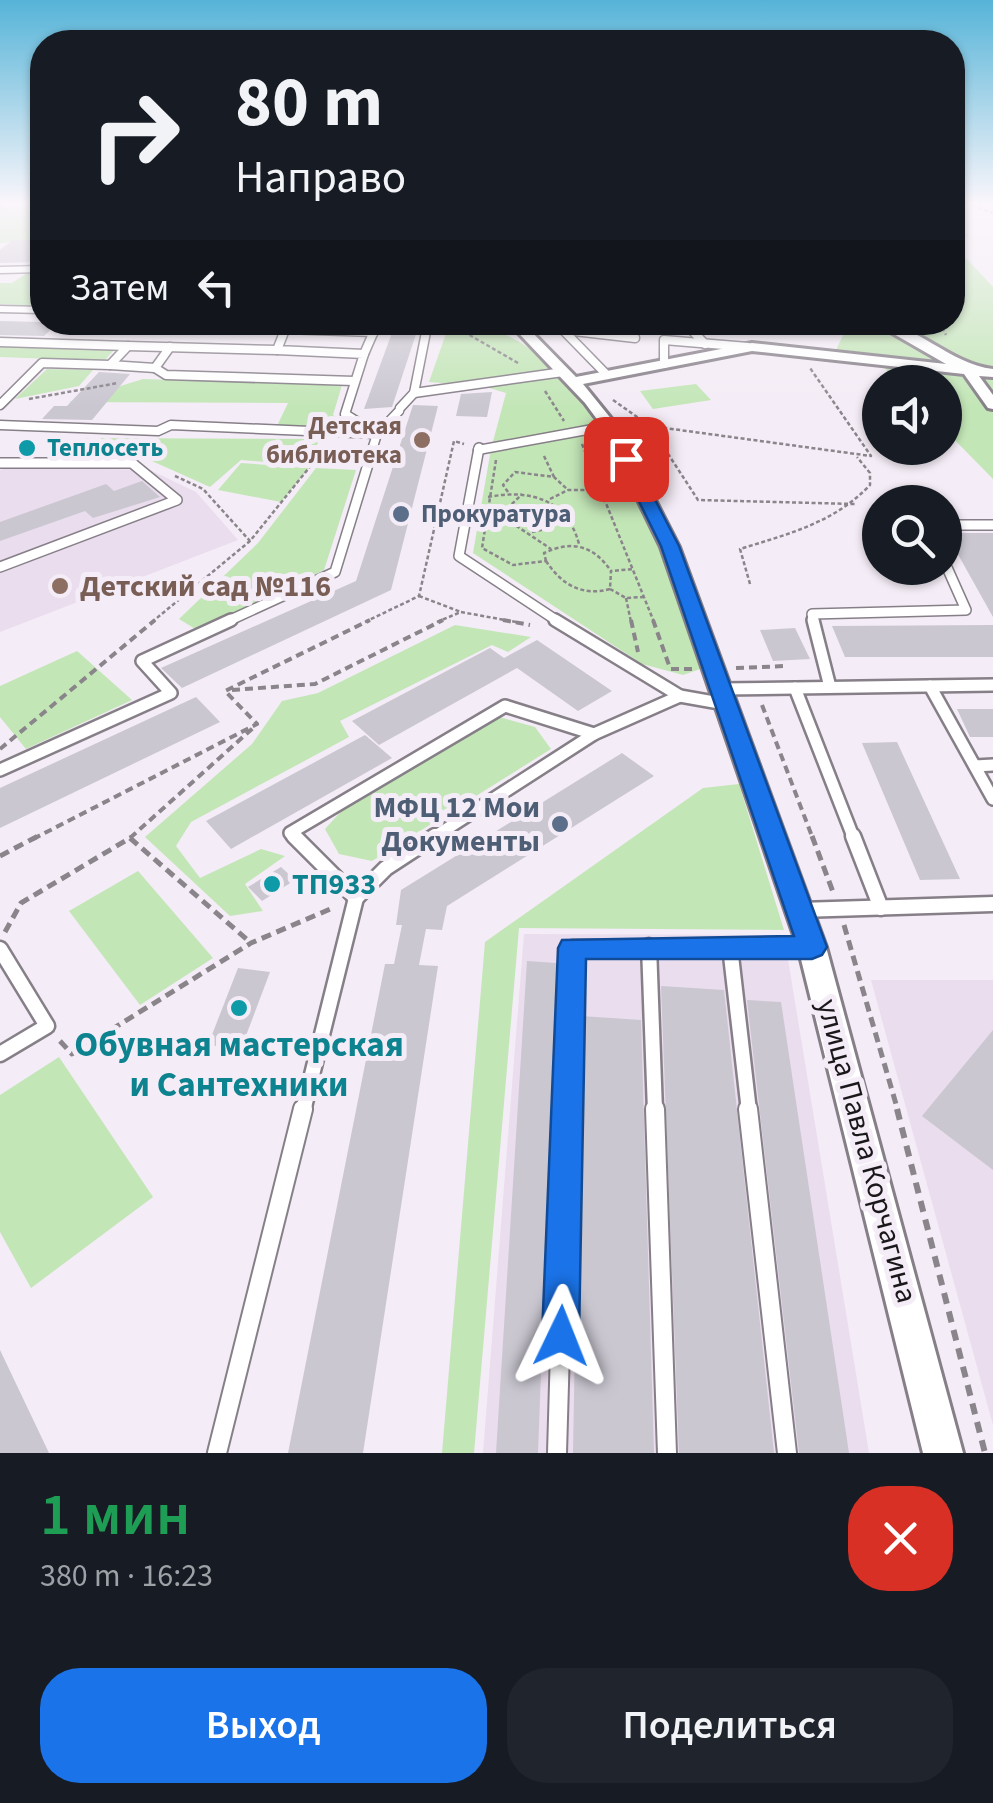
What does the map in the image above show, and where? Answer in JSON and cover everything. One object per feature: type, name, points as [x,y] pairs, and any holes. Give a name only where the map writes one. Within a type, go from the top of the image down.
[{"type":"street","name":"улица Павла Корчагина","points":[[527,335],[609,426],[670,546],[812,947],[942,1453]]},
{"type":"street","points":[[902,335],[968,370],[993,405]]},
{"type":"street","points":[[568,377],[607,375],[752,347],[993,372]]},
{"type":"lane","points":[[0,309],[30,310]]},
{"type":"lane","points":[[277,350],[283,335]]},
{"type":"lane","points":[[373,335],[344,414],[376,434]]},
{"type":"lane","points":[[0,770],[171,693],[142,662],[335,572],[376,434],[414,393],[425,335]]},
{"type":"lane","points":[[574,335],[607,375]]},
{"type":"lane","points":[[618,335],[635,338]]},
{"type":"lane","points":[[696,335],[705,344]]},
{"type":"lane","points":[[664,364],[664,340],[752,347]]},
{"type":"lane","points":[[0,342],[364,354]]},
{"type":"lane","points":[[110,365],[128,346]]},
{"type":"lane","points":[[155,368],[170,347]]},
{"type":"lane","points":[[0,404],[42,363],[155,368],[166,375],[354,381]]},
{"type":"lane","points":[[414,393],[536,376],[568,377]]},
{"type":"lane","points":[[1,427],[158,431],[171,426],[376,434]]},
{"type":"lane","points":[[609,426],[478,447],[459,556],[680,696]]},
{"type":"lane","points":[[0,463],[132,462],[177,500],[0,567]]},
{"type":"lane","points":[[962,524],[993,525]]},
{"type":"lane","points":[[830,688],[812,614],[966,610],[955,585]]},
{"type":"lane","points":[[217,1453],[356,898],[386,868],[594,734],[680,696],[725,697],[755,689],[993,685]]},
{"type":"lane","points":[[930,686],[993,799]]},
{"type":"lane","points":[[795,688],[882,908]]},
{"type":"lane","points":[[356,898],[290,833],[505,706],[594,734]]},
{"type":"lane","points":[[974,766],[993,765]]},
{"type":"lane","points":[[800,910],[993,904]]},
{"type":"lane","points":[[649,946],[667,1453]]},
{"type":"lane","points":[[730,947],[787,1453]]},
{"type":"lane","points":[[557,1453],[572,948],[812,947]]},
{"type":"lane","points":[[0,948],[48,1026],[0,1054]]},
{"type":"path","points":[[472,335],[536,376],[572,431],[602,490],[680,696]]},
{"type":"path","points":[[650,426],[871,456],[807,364]]},
{"type":"path","points":[[17,402],[120,382],[155,368]]},
{"type":"path","points":[[609,397],[650,426],[698,500],[854,504]]},
{"type":"path","points":[[0,749],[250,540],[338,432]]},
{"type":"path","points":[[419,596],[454,441],[478,447]]},
{"type":"path","points":[[536,442],[554,477],[568,490]]},
{"type":"path","points":[[750,584],[740,549],[831,520],[854,504],[870,486],[870,472],[857,457]]},
{"type":"path","points":[[508,492],[503,485],[514,472],[554,477]]},
{"type":"path","points":[[550,499],[568,490],[602,490]]},
{"type":"path","points":[[546,561],[513,564],[482,548],[488,498],[508,492],[550,499],[574,524],[578,544]]},
{"type":"path","points":[[520,521],[510,505],[523,493]]},
{"type":"path","points":[[520,521],[541,523],[541,530],[518,529],[515,526],[520,521]]},
{"type":"path","points":[[532,532],[543,547],[551,549]]},
{"type":"path","points":[[610,589],[611,571],[592,549],[578,544],[544,553],[556,578],[568,586],[593,594],[610,589],[626,598],[644,597]]},
{"type":"path","points":[[611,571],[634,569]]},
{"type":"path","points":[[226,690],[419,596],[461,612],[574,632]]},
{"type":"path","points":[[626,598],[640,657]]},
{"type":"path","points":[[226,690],[314,684],[386,644],[461,612]]},
{"type":"path","points":[[655,663],[671,669]]},
{"type":"path","points":[[714,668],[786,666]]},
{"type":"path","points":[[755,689],[839,909],[902,1127],[985,1453]]},
{"type":"path","points":[[226,690],[257,724]]},
{"type":"path","points":[[0,940],[20,902],[130,838],[257,724]]},
{"type":"path","points":[[0,856],[257,724]]},
{"type":"path","points":[[130,838],[251,943]]},
{"type":"path","points":[[48,1026],[72,1054],[251,943],[356,898]]},
{"type":"shaded area","name":"Детский сад №116","points":[[0,470],[150,470],[196,492],[238,540],[0,632]]},
{"type":"shaded area","points":[[524,934],[784,935],[869,1453],[483,1453]]},
{"type":"shaded area","points":[[871,980],[993,980],[993,1425]]},
{"type":"green space","points":[[965,271],[978,271],[993,287],[993,366],[836,350],[843,335],[965,335]]},
{"type":"green space","points":[[30,273],[30,305],[0,304],[0,283],[12,283]]},
{"type":"green space","points":[[445,335],[504,335],[545,361],[583,402],[616,453],[643,510],[703,668],[683,675],[642,664],[473,553],[491,449],[506,393],[483,386],[429,382]]},
{"type":"green space","points":[[0,345],[114,350],[104,361],[0,357]]},
{"type":"green space","points":[[47,369],[93,370],[79,386],[15,399]]},
{"type":"green space","points":[[962,373],[993,377],[993,479],[962,447]]},
{"type":"green space","points":[[143,379],[342,385],[333,415],[351,429],[277,426],[288,403],[69,402]]},
{"type":"green space","points":[[696,384],[711,400],[653,409],[640,391]]},
{"type":"green space","points":[[75,438],[321,439],[303,465],[241,460],[210,487],[134,453]]},
{"type":"green space","points":[[241,463],[309,468],[281,502],[218,490]]},
{"type":"green space","points":[[316,468],[356,470],[324,570],[197,630],[179,619],[258,543]]},
{"type":"green space","points":[[455,625],[531,637],[508,652],[492,645],[340,721],[349,737],[191,822],[176,846],[200,878],[261,849],[285,856],[245,884],[263,911],[230,916],[145,837],[252,744],[282,701],[318,693]]},
{"type":"green space","points":[[77,651],[132,700],[26,749],[0,717],[0,686]]},
{"type":"green space","points":[[499,717],[535,727],[551,749],[372,861],[339,854],[325,829],[346,806]]},
{"type":"green space","points":[[739,784],[784,930],[519,928],[474,1453],[442,1453],[485,942],[703,788]]},
{"type":"green space","points":[[138,871],[213,958],[140,1005],[69,911]]},
{"type":"green space","points":[[59,1057],[153,1197],[31,1288],[0,1232],[0,1095]]},
{"type":"building","points":[[0,321],[30,322],[30,335],[45,335],[44,336],[0,335]]},
{"type":"building","points":[[391,335],[416,335],[392,407],[364,409]]},
{"type":"building","points":[[99,372],[130,374],[92,420],[42,419],[54,406],[67,406]]},
{"type":"building","points":[[492,392],[487,417],[456,416],[461,394]]},
{"type":"building","points":[[413,405],[438,406],[391,590],[182,688],[161,668],[356,581]]},
{"type":"building","points":[[142,481],[160,497],[93,518],[85,511],[0,541],[0,522],[106,484],[114,491]]},
{"type":"building","points":[[962,533],[993,533],[993,617],[962,562]]},
{"type":"building","points":[[993,625],[993,657],[845,657],[832,626]]},
{"type":"building","points":[[795,628],[810,659],[773,661],[760,630]]},
{"type":"building","points":[[537,640],[612,691],[578,711],[517,668],[379,745],[352,721],[490,648],[504,658]]},
{"type":"building","points":[[196,697],[220,722],[0,828],[0,788]]},
{"type":"building","points":[[957,709],[993,709],[993,737],[970,737]]},
{"type":"building","points":[[365,735],[392,758],[231,849],[206,821]]},
{"type":"building","points":[[897,742],[960,879],[920,880],[862,743]]},
{"type":"building","points":[[622,753],[654,776],[447,906],[442,930],[426,929],[419,965],[438,966],[363,1453],[288,1453],[385,964],[394,964],[402,925],[396,925],[401,890]]},
{"type":"building","name":"ТП933","points":[[281,867],[295,880],[262,901],[248,887]]},
{"type":"building","points":[[527,961],[556,963],[555,1015],[559,1015],[548,1345],[542,1345],[538,1453],[496,1453]]},
{"type":"building","name":"Обувная мастерская и Сантехники","points":[[238,968],[270,972],[241,1049],[208,1045]]},
{"type":"building","points":[[661,986],[724,990],[774,1453],[679,1453]]},
{"type":"building","points":[[747,1000],[781,1002],[849,1453],[799,1453]]},
{"type":"building","points":[[581,1016],[641,1020],[654,1453],[573,1453]]},
{"type":"building","points":[[993,1030],[993,1170],[922,1116]]},
{"type":"building","points":[[0,1350],[49,1453],[0,1453]]},
{"type":"place","name":"Детская библиотека","points":[[422,440]]},
{"type":"place","name":"Теплосеть","points":[[27,448]]},
{"type":"place","name":"Прокуратура","points":[[401,514]]},
{"type":"place","name":"Детский сад №116","points":[[60,586]]},
{"type":"place","name":"МФЦ 12 Мои Документы","points":[[560,824]]},
{"type":"place","name":"ТП933","points":[[272,884]]},
{"type":"place","name":"Обувная мастерская и Сантехники","points":[[239,1008]]},
{"type":"route","points":[[561,1336],[572,948],[812,947],[754,773],[670,546],[626,459]]}]
